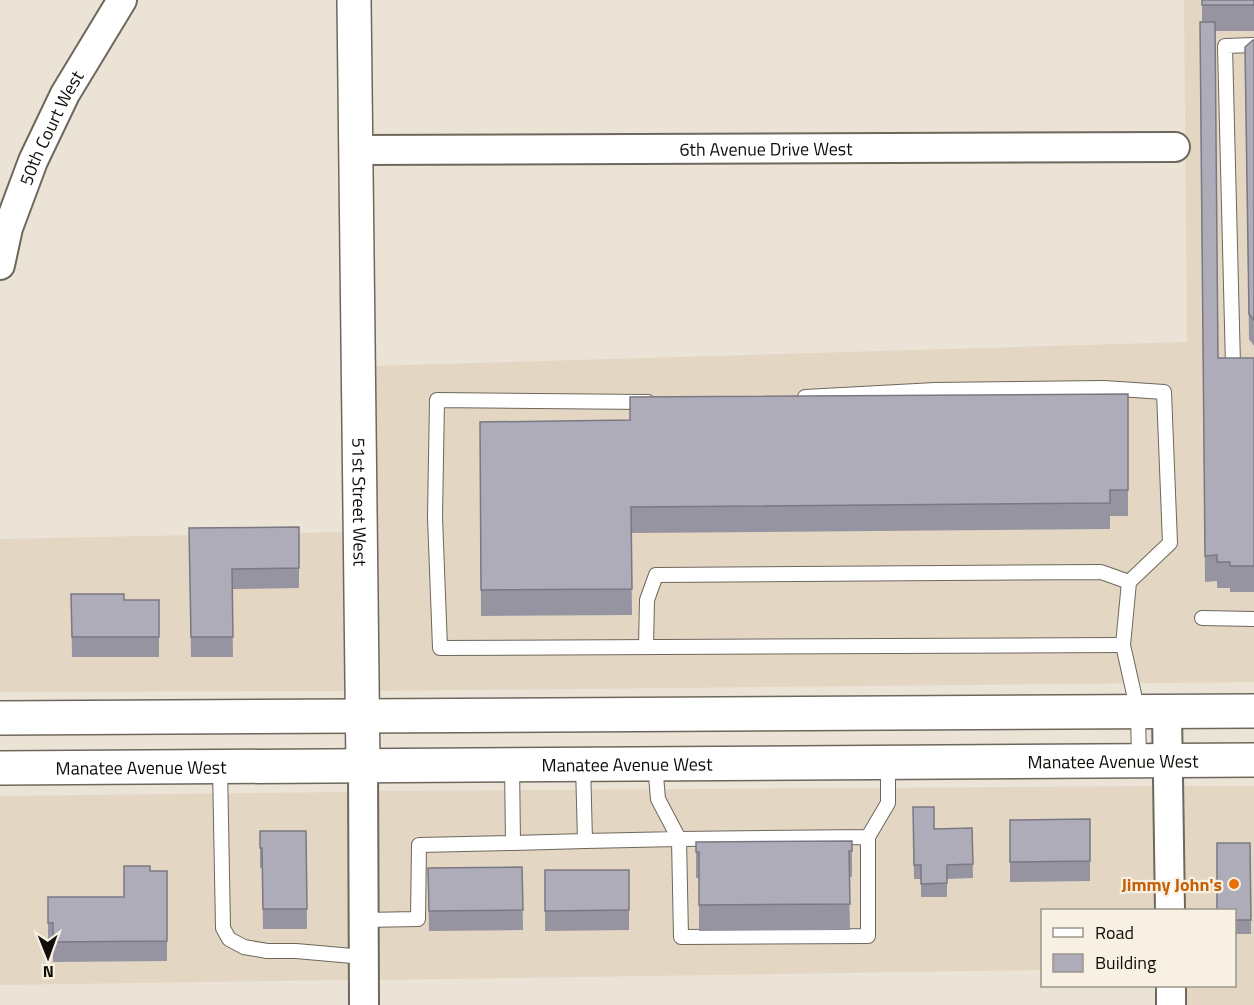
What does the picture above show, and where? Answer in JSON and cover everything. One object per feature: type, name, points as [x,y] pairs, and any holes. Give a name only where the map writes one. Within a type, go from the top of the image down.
[{"type":"main road","name":"51st Street West","points":[[354,0],[363,765]]},
{"type":"main road","points":[[0,718],[1254,711]]},
{"type":"main road","name":"Manatee Avenue West","points":[[0,768],[1254,760]]},
{"type":"street","name":"50th Court West","points":[[0,265],[8,228],[33,161],[65,94],[122,0]]},
{"type":"street","name":"6th Avenue Drive West","points":[[356,150],[1175,147]]},
{"type":"street","points":[[1153,712],[1153,761],[1170,909]]},
{"type":"street","name":"51st Street West","points":[[363,765],[364,1005]]},
{"type":"street","points":[[1170,987],[1171,1005]]},
{"type":"lane","points":[[1254,45],[1225,46],[1233,366],[1254,366]]},
{"type":"lane","points":[[795,397],[935,390],[1104,388],[1164,392],[1170,543],[1129,582],[1123,645],[1153,712]]},
{"type":"lane","points":[[656,402],[437,400],[435,517],[440,648],[1123,645]]},
{"type":"lane","points":[[646,646],[647,600],[656,575],[1101,572],[1129,582]]},
{"type":"lane","points":[[1202,618],[1254,619]]},
{"type":"lane","points":[[655,764],[658,800],[679,839],[681,938],[868,936],[868,837],[888,803],[888,762]]},
{"type":"lane","points":[[512,764],[513,843]]},
{"type":"lane","points":[[583,764],[585,841]]},
{"type":"lane","points":[[220,766],[223,928],[229,939],[244,947],[267,951],[364,957]]},
{"type":"lane","points":[[364,920],[418,919],[419,845],[868,837]]},
{"type":"shaded area","points":[[1184,0],[1254,0],[1254,682],[375,691],[372,366],[1187,342]]},
{"type":"shaded area","points":[[346,532],[348,691],[0,692],[0,539]]},
{"type":"shaded area","points":[[1155,786],[1156,909],[1041,909],[1041,970],[378,980],[376,791]]},
{"type":"shaded area","points":[[1182,786],[1254,786],[1254,1005],[1187,1005],[1185,987],[1236,987],[1236,909],[1184,909]]},
{"type":"shaded area","points":[[349,792],[350,980],[0,985],[0,796]]},
{"type":"building","points":[[1202,0],[1254,0],[1254,5],[1202,5]]},
{"type":"building","points":[[1200,22],[1215,22],[1218,358],[1254,358],[1254,566],[1230,566],[1230,562],[1217,562],[1217,555],[1205,556]]},
{"type":"building","points":[[1253,40],[1254,320],[1249,314],[1245,47]]},
{"type":"building","points":[[1128,394],[1128,490],[1110,490],[1110,503],[631,507],[632,589],[481,590],[480,422],[630,420],[630,397]]},
{"type":"building","points":[[299,527],[299,568],[232,569],[233,637],[191,637],[189,528]]},
{"type":"building","points":[[71,594],[124,594],[124,600],[159,600],[159,637],[72,637]]},
{"type":"building","points":[[913,807],[934,807],[934,829],[972,828],[973,864],[947,865],[947,883],[921,884],[921,865],[914,865]]},
{"type":"building","points":[[1090,819],[1090,861],[1010,862],[1010,820]]},
{"type":"building","points":[[260,831],[306,831],[307,909],[263,909]]},
{"type":"building","points":[[852,841],[852,851],[849,851],[850,904],[699,905],[699,852],[696,852],[696,842]]},
{"type":"building","name":"Jimmy John's","points":[[1217,843],[1250,843],[1251,920],[1236,920],[1236,909],[1217,909]]},
{"type":"building","points":[[124,866],[150,866],[150,871],[167,871],[167,941],[53,942],[53,923],[48,923],[48,897],[124,897]]},
{"type":"building","points":[[522,867],[523,910],[429,911],[428,868]]},
{"type":"building","points":[[545,870],[629,870],[629,910],[545,911]]},
{"type":"place","name":"Jimmy John's","points":[[1234,884]]}]
